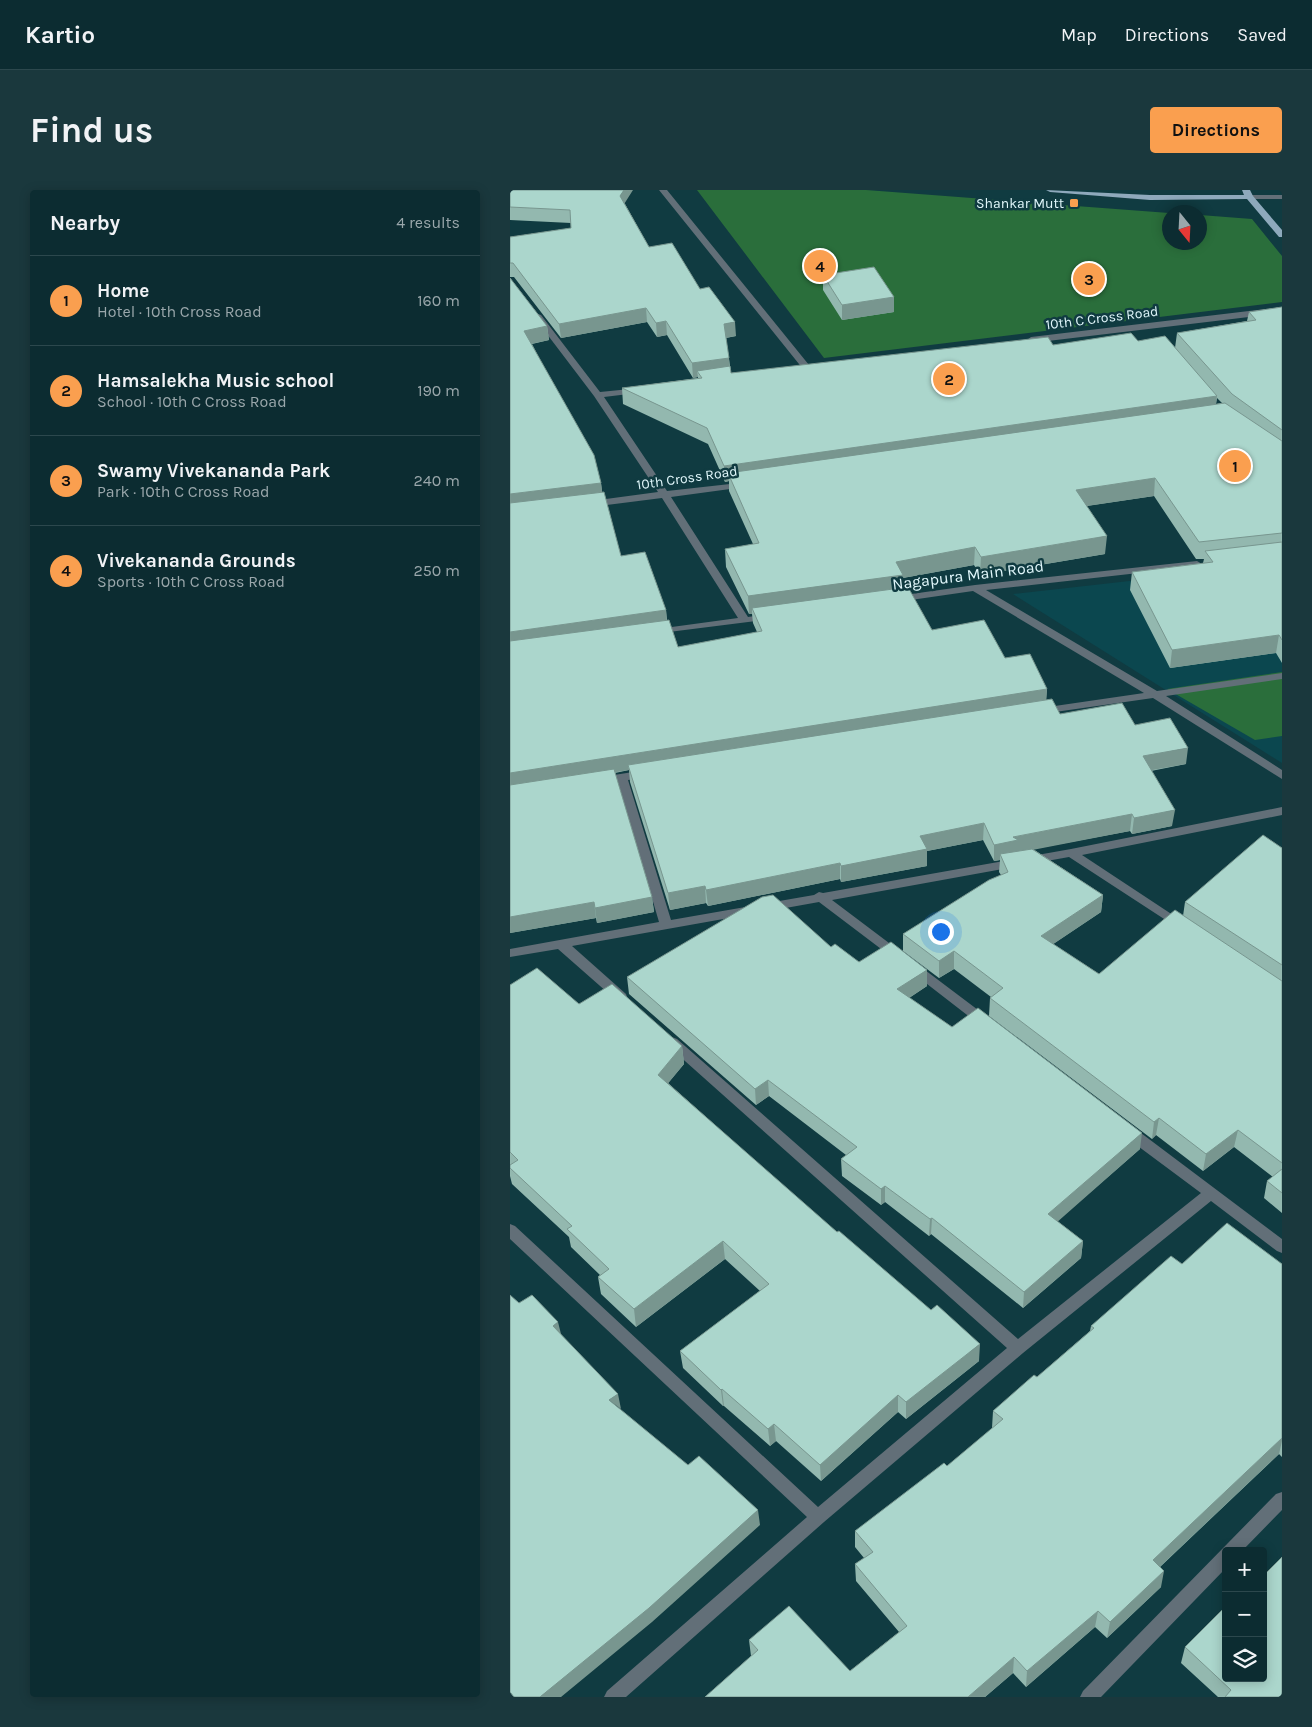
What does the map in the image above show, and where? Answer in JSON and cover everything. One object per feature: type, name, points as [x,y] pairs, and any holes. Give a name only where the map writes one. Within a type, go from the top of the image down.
[{"type":"main road","points":[[1050,190],[1109,197],[1192,199],[1248,193]]},
{"type":"main road","points":[[1200,190],[1248,193],[1282,235]]},
{"type":"street","points":[[663,190],[802,367],[816,365]]},
{"type":"street","points":[[1248,193],[1282,197]]},
{"type":"street","name":"10th C Cross Road","points":[[1022,341],[1152,330],[1282,310]]},
{"type":"street","points":[[533,311],[598,395],[745,620]]},
{"type":"street","points":[[598,395],[645,389]]},
{"type":"street","name":"10th Cross Road","points":[[578,506],[754,482]]},
{"type":"street","name":"Nagapura Main Road","points":[[889,600],[975,588],[1213,563]]},
{"type":"street","points":[[975,588],[1153,693],[1282,775]]},
{"type":"street","points":[[647,634],[783,615]]},
{"type":"street","points":[[1025,714],[1153,693],[1282,676]]},
{"type":"street","points":[[594,782],[661,772]]},
{"type":"street","points":[[622,778],[666,925]]},
{"type":"street","points":[[510,953],[1071,852],[1282,811]]},
{"type":"street","points":[[1071,852],[1193,934]]},
{"type":"street","points":[[820,896],[1000,1033]]},
{"type":"street","points":[[562,945],[629,1004]]},
{"type":"street","points":[[659,1031],[1018,1348]]},
{"type":"street","points":[[1117,1122],[1282,1247]]},
{"type":"street","points":[[613,1697],[818,1518],[1018,1348],[1211,1193]]},
{"type":"street","points":[[510,1230],[818,1518]]},
{"type":"street","points":[[1235,1547],[1282,1498]]},
{"type":"street","points":[[1089,1697],[1222,1560]]},
{"type":"shaded area","points":[[1282,564],[1282,763],[1013,594]]},
{"type":"green space","points":[[697,190],[866,190],[1162,212],[1162,250],[1207,250],[1207,216],[1252,219],[1282,256],[1282,302],[824,358]]},
{"type":"green space","points":[[1282,672],[1282,736],[1255,740],[1167,689]]},
{"type":"building","points":[[510,190],[624,190],[620,196],[649,247],[672,243],[700,289],[709,287],[735,322],[724,324],[729,358],[692,363],[666,321],[656,323],[646,308],[559,324],[513,263],[510,263],[510,237],[571,228],[570,210],[510,207]]},
{"type":"building","points":[[874,267],[894,297],[842,305],[823,275]]},
{"type":"building","points":[[510,278],[547,326],[524,331],[594,455],[601,483],[510,494]]},
{"type":"building","points":[[1282,307],[1282,430],[1232,394],[1177,333],[1256,320],[1249,312]]},
{"type":"building","points":[[1131,333],[1138,341],[1165,336],[1217,396],[724,466],[707,428],[622,388],[702,378],[697,371],[730,366],[731,373],[1048,337],[1053,345]]},
{"type":"building","points":[[1225,403],[1282,441],[1282,533],[1199,542],[1155,478],[1076,490],[1107,536],[981,557],[975,547],[896,562],[903,575],[748,596],[725,549],[759,543],[728,473]]},
{"type":"building","points":[[604,492],[621,556],[645,552],[666,610],[510,632],[510,503]]},
{"type":"building","points":[[1282,542],[1282,640],[1279,635],[1172,650],[1132,572],[1213,562],[1205,551]]},
{"type":"building","points":[[908,587],[932,630],[984,620],[1005,658],[1030,654],[1047,689],[510,773],[510,641],[669,620],[678,647],[762,631],[752,608]]},
{"type":"building","points":[[1052,699],[1060,714],[1122,703],[1135,725],[1170,718],[1188,748],[1143,756],[1175,810],[1134,818],[1132,814],[1013,837],[1018,840],[994,845],[984,823],[920,836],[927,849],[841,866],[840,863],[706,890],[705,886],[668,893],[628,765]]},
{"type":"building","points":[[614,769],[652,897],[595,908],[594,902],[510,917],[510,785]]},
{"type":"building","points":[[1263,835],[1282,848],[1282,965],[1185,902]]},
{"type":"building","points":[[1032,849],[1103,895],[1041,936],[1099,974],[1175,910],[1282,981],[1282,1163],[1238,1130],[1206,1154],[1159,1118],[1154,1122],[990,998],[1003,988],[954,951],[939,961],[903,934],[989,880],[1008,872],[1000,854]]},
{"type":"building","points":[[773,895],[831,947],[835,944],[859,962],[891,942],[927,970],[897,989],[952,1027],[978,1008],[1142,1133],[1048,1214],[1083,1241],[1024,1292],[932,1218],[930,1219],[885,1186],[881,1189],[841,1159],[857,1147],[768,1080],[755,1089],[627,977],[762,897]]},
{"type":"building","points":[[537,968],[579,1004],[612,984],[682,1046],[658,1075],[837,1232],[839,1231],[931,1310],[937,1305],[980,1344],[906,1402],[898,1395],[820,1465],[774,1424],[768,1429],[721,1390],[680,1351],[769,1284],[723,1241],[634,1309],[598,1277],[609,1269],[567,1229],[572,1226],[510,1168],[510,1165],[518,1160],[510,1152],[510,985]]},
{"type":"building","points":[[1282,1169],[1282,1193],[1267,1181]]},
{"type":"building","points":[[1227,1223],[1282,1264],[1282,1438],[1153,1560],[1164,1571],[1110,1622],[1098,1611],[1027,1671],[1014,1657],[968,1697],[705,1697],[758,1650],[749,1640],[789,1606],[850,1671],[907,1626],[855,1564],[873,1552],[855,1531],[944,1463],[947,1466],[1003,1419],[993,1411],[1034,1375],[1037,1377],[1094,1328],[1091,1326],[1171,1256],[1182,1264]]},
{"type":"building","points":[[510,1295],[519,1303],[532,1295],[558,1322],[553,1326],[618,1394],[609,1400],[688,1465],[699,1456],[758,1510],[649,1608],[540,1697],[514,1697],[510,1692]]},
{"type":"building","points":[[1282,1557],[1282,1697],[1225,1697],[1231,1690],[1222,1682],[1267,1682],[1267,1572]]},
{"type":"building","points":[[1222,1610],[1222,1682],[1185,1647]]},
{"type":"place","name":"Shankar Mutt","points":[[1074,203]]},
{"type":"place","name":"Vivekananda Grounds","points":[[820,266]]},
{"type":"place","name":"Swamy Vivekananda Park","points":[[1089,279]]},
{"type":"place","name":"Hamsalekha Music school","points":[[949,379]]},
{"type":"place","name":"Home","points":[[1235,466]]}]
